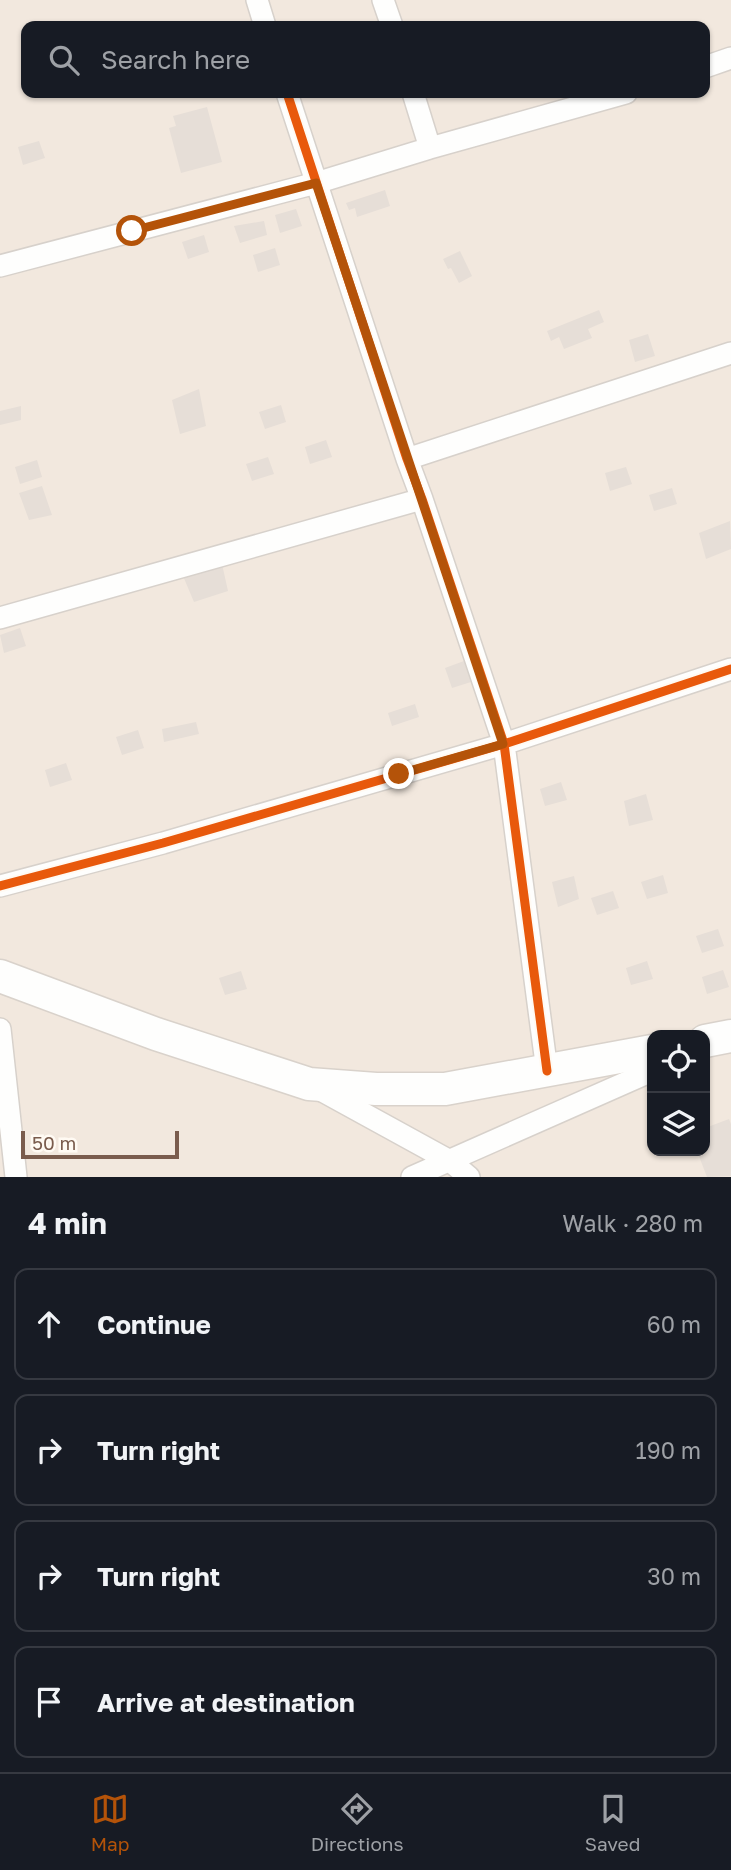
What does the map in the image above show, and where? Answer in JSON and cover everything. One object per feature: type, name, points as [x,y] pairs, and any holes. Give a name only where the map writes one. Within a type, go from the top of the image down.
[{"type":"main road","points":[[0,976],[156,1034],[309,1084],[376,1089],[444,1089],[647,1052]]},
{"type":"street","points":[[257,0],[263,21]]},
{"type":"street","points":[[383,0],[390,21]]},
{"type":"street","points":[[710,65],[731,58]]},
{"type":"street","points":[[289,98],[503,744],[547,1070]]},
{"type":"street","points":[[415,98],[430,148]]},
{"type":"street","points":[[0,266],[316,183],[608,98]]},
{"type":"street","points":[[407,459],[731,353]]},
{"type":"street","points":[[0,618],[422,499]]},
{"type":"street","points":[[0,886],[163,844],[503,744],[731,669]]},
{"type":"street","points":[[0,1029],[16,1177]]},
{"type":"street","points":[[412,1177],[647,1073]]},
{"type":"street","points":[[309,1084],[450,1161],[469,1177]]},
{"type":"shaded area","points":[[0,0],[731,0],[731,1177],[0,1177]]},
{"type":"building","points":[[207,107],[222,162],[181,173],[169,128],[176,126],[173,116]]},
{"type":"building","points":[[39,141],[45,158],[23,165],[18,147]]},
{"type":"building","points":[[385,190],[390,206],[357,217],[355,208],[349,210],[346,203]]},
{"type":"building","points":[[296,209],[302,226],[280,233],[275,215]]},
{"type":"building","points":[[264,221],[267,235],[240,243],[234,226]]},
{"type":"building","points":[[204,235],[209,252],[188,259],[182,242]]},
{"type":"building","points":[[275,248],[280,265],[258,272],[253,255]]},
{"type":"building","points":[[460,251],[472,276],[459,283],[443,259]]},
{"type":"building","points":[[599,310],[604,322],[588,329],[592,338],[564,349],[559,337],[551,341],[547,331]]},
{"type":"building","points":[[648,334],[655,356],[635,362],[629,340]]},
{"type":"building","points":[[199,389],[206,426],[180,434],[172,400]]},
{"type":"building","points":[[281,405],[286,422],[265,429],[259,412]]},
{"type":"building","points":[[21,406],[21,420],[0,425],[0,411]]},
{"type":"building","points":[[326,440],[332,457],[310,464],[305,447]]},
{"type":"building","points":[[268,457],[274,474],[252,481],[246,464]]},
{"type":"building","points":[[37,460],[42,477],[20,484],[15,467]]},
{"type":"building","points":[[626,467],[632,484],[610,491],[605,473]]},
{"type":"building","points":[[42,486],[52,515],[29,520],[19,493]]},
{"type":"building","points":[[672,488],[677,504],[654,511],[649,495]]},
{"type":"building","points":[[730,521],[731,549],[706,559],[699,533]]},
{"type":"building","points":[[222,564],[228,591],[194,602],[183,576]]},
{"type":"building","points":[[20,628],[26,646],[4,653],[0,635]]},
{"type":"building","points":[[464,661],[471,682],[452,688],[445,668]]},
{"type":"building","points":[[415,704],[419,717],[392,726],[388,713]]},
{"type":"building","points":[[196,722],[199,734],[164,742],[162,729]]},
{"type":"building","points":[[138,730],[144,748],[122,755],[116,737]]},
{"type":"building","points":[[66,763],[72,780],[50,787],[45,770]]},
{"type":"building","points":[[561,782],[567,800],[545,806],[540,789]]},
{"type":"building","points":[[646,794],[653,820],[629,826],[624,801]]},
{"type":"building","points":[[663,875],[668,893],[647,899],[641,882]]},
{"type":"building","points":[[574,876],[579,899],[558,907],[552,882]]},
{"type":"building","points":[[613,891],[619,908],[597,915],[591,898]]},
{"type":"building","points":[[718,929],[724,946],[702,953],[696,936]]},
{"type":"building","points":[[647,961],[653,979],[631,985],[626,968]]},
{"type":"building","points":[[723,970],[729,987],[707,994],[702,977]]},
{"type":"building","points":[[241,971],[247,989],[225,995],[219,978]]},
{"type":"building","points":[[729,1119],[731,1176],[707,1177],[699,1156],[710,1156],[710,1126]]},
{"type":"cycle path","points":[[289,98],[504,744],[547,1071]]},
{"type":"cycle path","points":[[0,886],[163,843],[504,744],[731,669]]},
{"type":"route","points":[[132,231],[316,183],[503,744],[399,774]]}]
